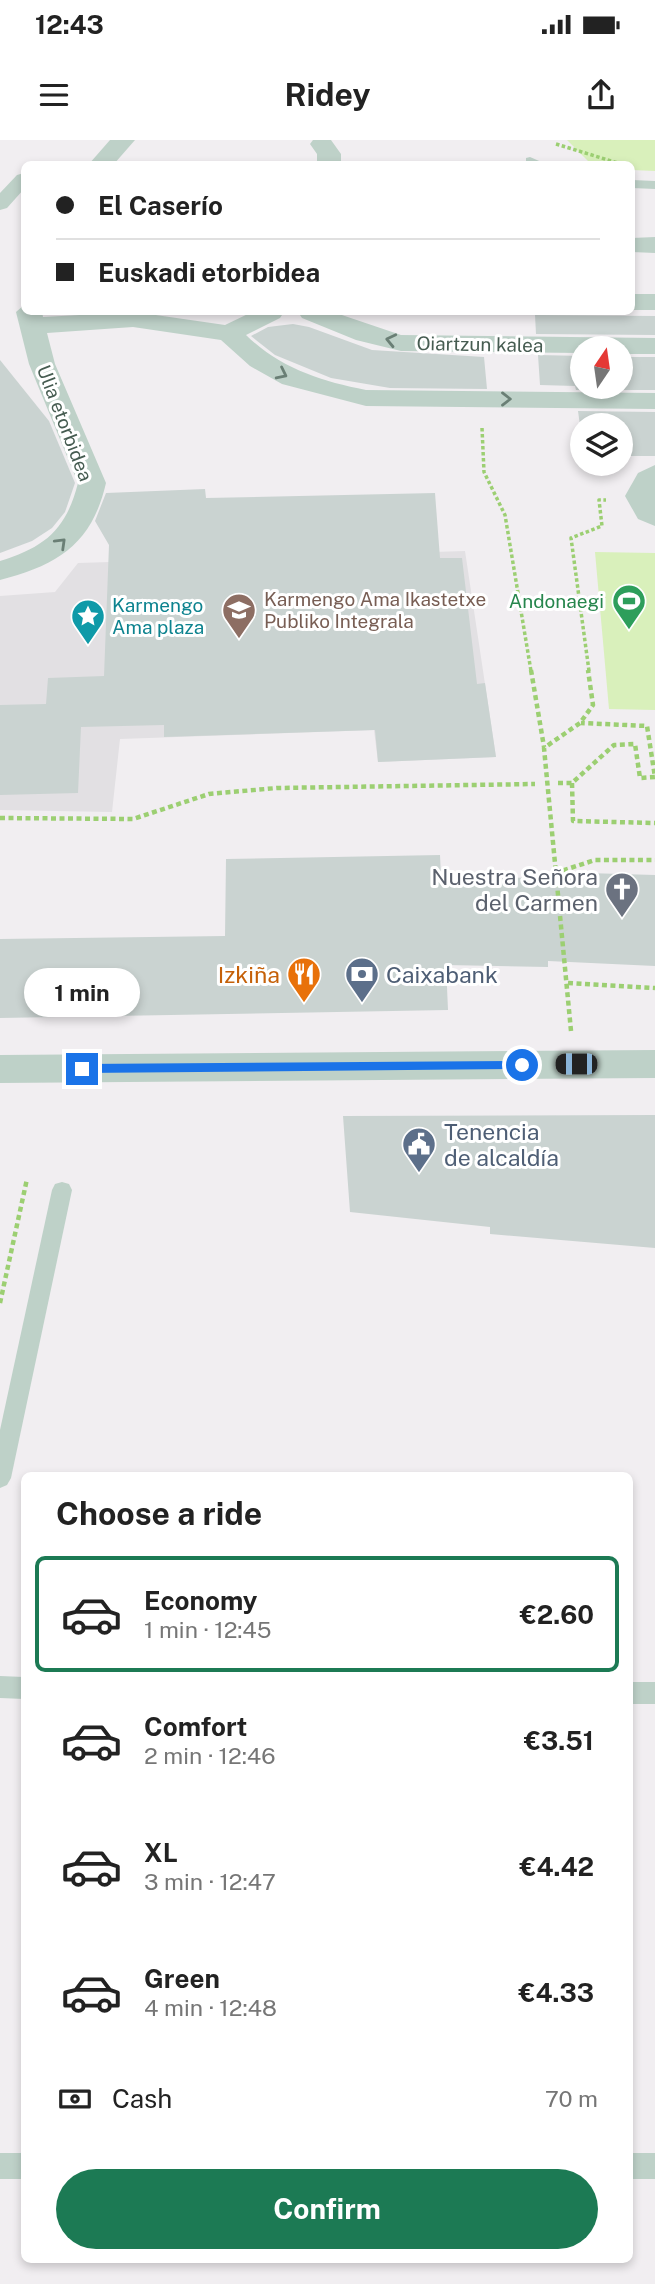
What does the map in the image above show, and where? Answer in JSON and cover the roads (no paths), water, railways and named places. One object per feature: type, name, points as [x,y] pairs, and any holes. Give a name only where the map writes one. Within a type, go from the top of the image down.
[{"type":"street","points":[[104,161],[123,140]]},
{"type":"street","points":[[0,204],[21,182]]},
{"type":"street","points":[[635,245],[655,246]]},
{"type":"street","points":[[635,302],[655,302]]},
{"type":"street","points":[[30,319],[133,319],[229,333],[265,315]]},
{"type":"street","name":"Oiartzun kalea","points":[[318,315],[365,334],[401,343],[655,346]]},
{"type":"street","name":"Ulia etorbidea","points":[[0,570],[31,562],[58,548],[77,526],[88,504],[92,483],[41,364],[30,319]]},
{"type":"street","points":[[229,333],[254,359],[283,375],[321,390],[366,398],[655,401]]},
{"type":"street","points":[[647,509],[639,489],[646,479],[655,474]]},
{"type":"street","points":[[0,1069],[655,1063]]},
{"type":"lane","points":[[635,184],[655,185]]},
{"type":"lane","points":[[0,1478],[62,1190]]},
{"type":"lane","points":[[0,1688],[21,1688]]},
{"type":"lane","points":[[633,1693],[655,1693]]},
{"type":"lane","points":[[0,2166],[21,2166]]},
{"type":"lane","points":[[633,2166],[655,2166]]},
{"type":"place","name":"Andonaegi","points":[[629,631]]},
{"type":"place","name":"Karmengo Ama Ikastetxe Publiko Integrala","points":[[239,640]]},
{"type":"place","name":"Karmengo Ama plaza","points":[[88,646]]},
{"type":"place","name":"Nuestra Señora del Carmen","points":[[622,919]]},
{"type":"place","name":"Izkiña","points":[[304,1004]]},
{"type":"place","name":"Caixabank","points":[[362,1004]]},
{"type":"place","name":"Tenencia de alcaldía","points":[[419,1174]]}]
